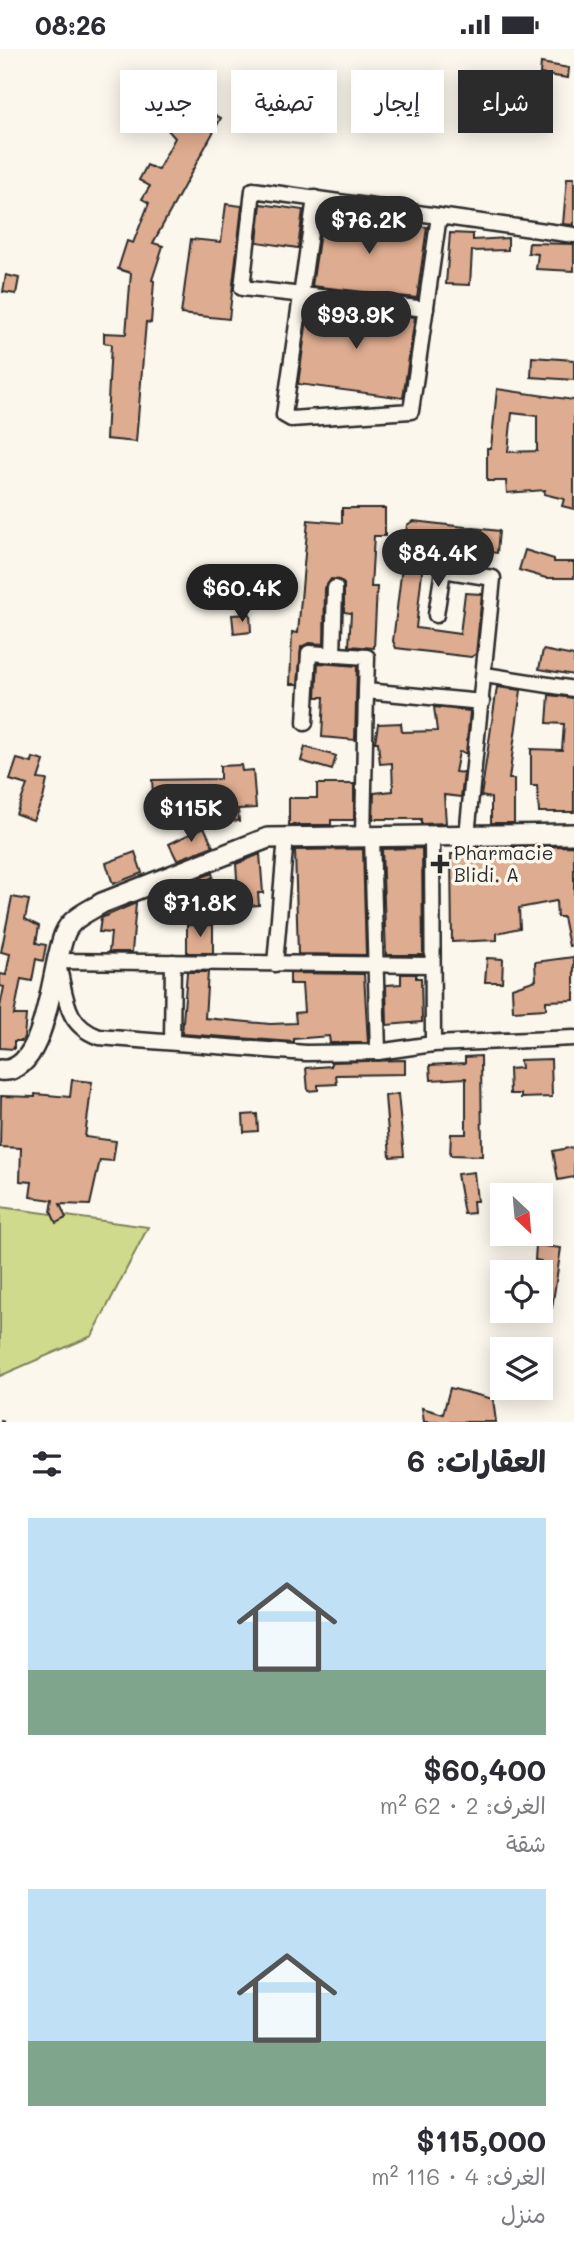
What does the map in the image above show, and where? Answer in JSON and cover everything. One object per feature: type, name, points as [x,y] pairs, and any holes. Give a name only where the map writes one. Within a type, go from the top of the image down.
[{"type":"main road","points":[[0,1070],[19,1067],[30,1055],[38,1039],[65,931],[78,917],[102,903],[268,838],[574,834]]},
{"type":"street","points":[[426,309],[242,288],[253,190],[574,235]]},
{"type":"street","points":[[315,198],[284,415],[291,419],[411,411],[439,216]]},
{"type":"street","points":[[436,615],[443,570],[493,578],[467,835]]},
{"type":"street","points":[[334,655],[335,588]]},
{"type":"street","points":[[305,723],[309,653],[367,657],[368,836],[378,965],[378,1052]]},
{"type":"street","points":[[485,675],[574,689]]},
{"type":"street","points":[[366,691],[482,702]]},
{"type":"street","points":[[432,835],[433,1044]]},
{"type":"street","points":[[275,964],[286,837]]},
{"type":"street","points":[[432,965],[57,961],[69,1012],[80,1030],[99,1037],[306,1053],[378,1052],[433,1044],[574,1038]]},
{"type":"street","points":[[172,1041],[173,962]]},
{"type":"green space","points":[[0,1207],[148,1227],[92,1336],[0,1376]]},
{"type":"building","points":[[541,63],[569,68],[568,78],[553,76],[553,70],[540,70]]},
{"type":"building","points":[[171,133],[213,133],[153,243],[163,246],[152,280],[151,323],[146,322],[136,442],[106,439],[111,344],[104,343],[104,333],[126,334],[131,273],[118,269],[127,241],[133,243],[149,203],[142,199],[150,186],[139,180],[147,165],[158,170],[175,138]]},
{"type":"building","points":[[567,178],[574,178],[574,225],[563,224]]},
{"type":"building","points":[[226,204],[242,206],[229,319],[181,314],[191,239],[221,242]]},
{"type":"building","points":[[261,204],[303,210],[298,248],[257,242]]},
{"type":"building","points":[[323,213],[427,227],[417,298],[312,286]]},
{"type":"building","points":[[450,233],[473,234],[473,240],[508,238],[508,250],[472,251],[470,285],[446,284]]},
{"type":"building","points":[[529,243],[574,244],[574,271],[536,269],[538,254],[528,253]]},
{"type":"building","points":[[6,275],[19,278],[16,294],[3,292]]},
{"type":"building","points":[[309,305],[415,317],[403,398],[298,384]]},
{"type":"building","points":[[532,357],[574,360],[574,380],[531,377]]},
{"type":"building","points":[[497,389],[574,400],[574,509],[562,506],[564,499],[544,494],[545,490],[507,493],[506,481],[487,481],[487,448],[491,448]],"holes":[[[512,413],[537,416],[537,451],[508,452]]]},
{"type":"building","points":[[342,508],[385,508],[385,536],[374,536],[371,587],[377,587],[374,648],[349,646],[351,613],[344,612],[344,584],[331,579],[325,588],[324,644],[309,643],[301,647],[298,684],[290,684],[292,632],[298,633],[308,520],[342,523]]},
{"type":"building","points":[[413,521],[499,531],[497,553],[425,544],[416,628],[460,634],[465,593],[482,594],[476,654],[471,657],[396,648],[393,641],[407,525]]},
{"type":"building","points":[[525,550],[554,559],[554,562],[574,562],[574,578],[546,578],[519,570]]},
{"type":"building","points":[[250,614],[251,632],[234,634],[232,615]]},
{"type":"building","points":[[543,650],[574,656],[574,675],[539,669]]},
{"type":"building","points":[[318,663],[357,666],[355,740],[322,737],[324,697],[316,697]]},
{"type":"building","points":[[497,687],[521,690],[509,779],[514,779],[514,823],[491,823],[491,798],[481,796]]},
{"type":"building","points":[[549,695],[574,698],[574,812],[539,812],[537,786],[531,786],[531,749],[562,750],[564,724],[547,723]]},
{"type":"building","points":[[434,707],[470,711],[466,753],[459,752],[455,772],[464,773],[461,797],[444,795],[446,823],[421,824],[421,819],[373,819],[374,793],[393,791],[392,763],[380,764],[378,742],[375,742],[378,724],[401,723],[402,732],[437,731]]},
{"type":"building","points":[[305,747],[336,756],[332,770],[301,761]]},
{"type":"building","points":[[33,758],[44,761],[38,779],[47,780],[43,799],[33,820],[16,814],[27,785],[10,780],[17,759],[32,763]]},
{"type":"building","points":[[241,765],[242,771],[253,770],[256,808],[238,809],[239,821],[176,816],[177,805],[154,807],[152,780],[220,779],[220,766]]},
{"type":"building","points":[[317,784],[354,784],[354,820],[331,820],[331,825],[289,825],[289,798],[317,798]]},
{"type":"building","points":[[204,827],[213,846],[177,860],[169,844]]},
{"type":"building","points":[[574,846],[574,945],[569,946],[563,917],[557,917],[556,901],[519,908],[520,928],[497,933],[497,940],[452,942],[451,854],[458,854],[458,848]]},
{"type":"building","points":[[422,848],[423,955],[386,955],[382,849]]},
{"type":"building","points":[[363,849],[366,955],[298,954],[295,850]]},
{"type":"building","points":[[135,852],[142,873],[113,884],[106,863]]},
{"type":"building","points":[[260,854],[263,893],[258,893],[259,905],[246,906],[246,891],[238,892],[236,864]]},
{"type":"building","points":[[212,873],[213,877],[186,889],[195,889],[196,899],[178,902],[178,915],[158,914],[158,894],[173,888],[185,889],[185,884]]},
{"type":"building","points":[[12,897],[29,900],[25,919],[39,926],[36,943],[46,945],[43,961],[36,959],[32,981],[21,979],[14,1015],[26,1015],[24,1037],[22,1041],[14,1041],[14,1049],[0,1048],[0,1007],[4,987],[0,986],[0,974],[6,975],[10,954],[1,952]]},
{"type":"building","points":[[136,903],[132,952],[109,952],[111,933],[99,932],[101,918]]},
{"type":"building","points":[[187,925],[213,925],[213,953],[187,953]]},
{"type":"building","points":[[574,957],[574,1000],[546,1001],[546,1009],[513,1011],[512,988],[536,980],[535,962]]},
{"type":"building","points":[[487,958],[503,959],[502,982],[485,982]]},
{"type":"building","points":[[187,972],[208,972],[205,1018],[270,1024],[296,1023],[295,1013],[304,1012],[302,984],[290,984],[290,973],[364,974],[368,1043],[330,1043],[329,1036],[294,1039],[294,1042],[182,1034]]},
{"type":"building","points":[[401,974],[416,974],[416,978],[421,978],[422,1022],[387,1025],[386,985],[401,984]]},
{"type":"building","points":[[481,1056],[482,1156],[450,1155],[451,1134],[466,1134],[466,1078],[431,1080],[430,1065],[465,1063],[465,1057]]},
{"type":"building","points":[[551,1059],[552,1097],[521,1098],[521,1094],[510,1094],[509,1069],[521,1068],[520,1060]]},
{"type":"building","points":[[405,1060],[405,1074],[336,1075],[337,1084],[318,1085],[318,1090],[308,1091],[306,1068],[331,1066],[331,1062]]},
{"type":"building","points":[[72,1080],[92,1082],[85,1137],[116,1141],[113,1161],[100,1160],[90,1205],[60,1204],[66,1218],[56,1223],[51,1212],[53,1200],[30,1197],[32,1182],[20,1181],[21,1148],[0,1147],[1,1096],[35,1097],[35,1094],[70,1097]]},
{"type":"building","points":[[398,1094],[404,1156],[390,1157],[385,1096]]},
{"type":"building","points":[[257,1114],[258,1131],[244,1132],[243,1115]]},
{"type":"building","points":[[574,1147],[574,1177],[558,1180],[553,1151]]},
{"type":"building","points":[[474,1172],[477,1201],[473,1201],[474,1213],[464,1214],[457,1174]]},
{"type":"building","points":[[536,1246],[561,1248],[553,1301],[553,1260],[535,1260]]},
{"type":"building","points":[[450,1388],[493,1400],[496,1422],[424,1422],[422,1408],[443,1414]]},
{"type":"place","name":"Pharmacie Blidi. A","points":[[440,864]]}]
